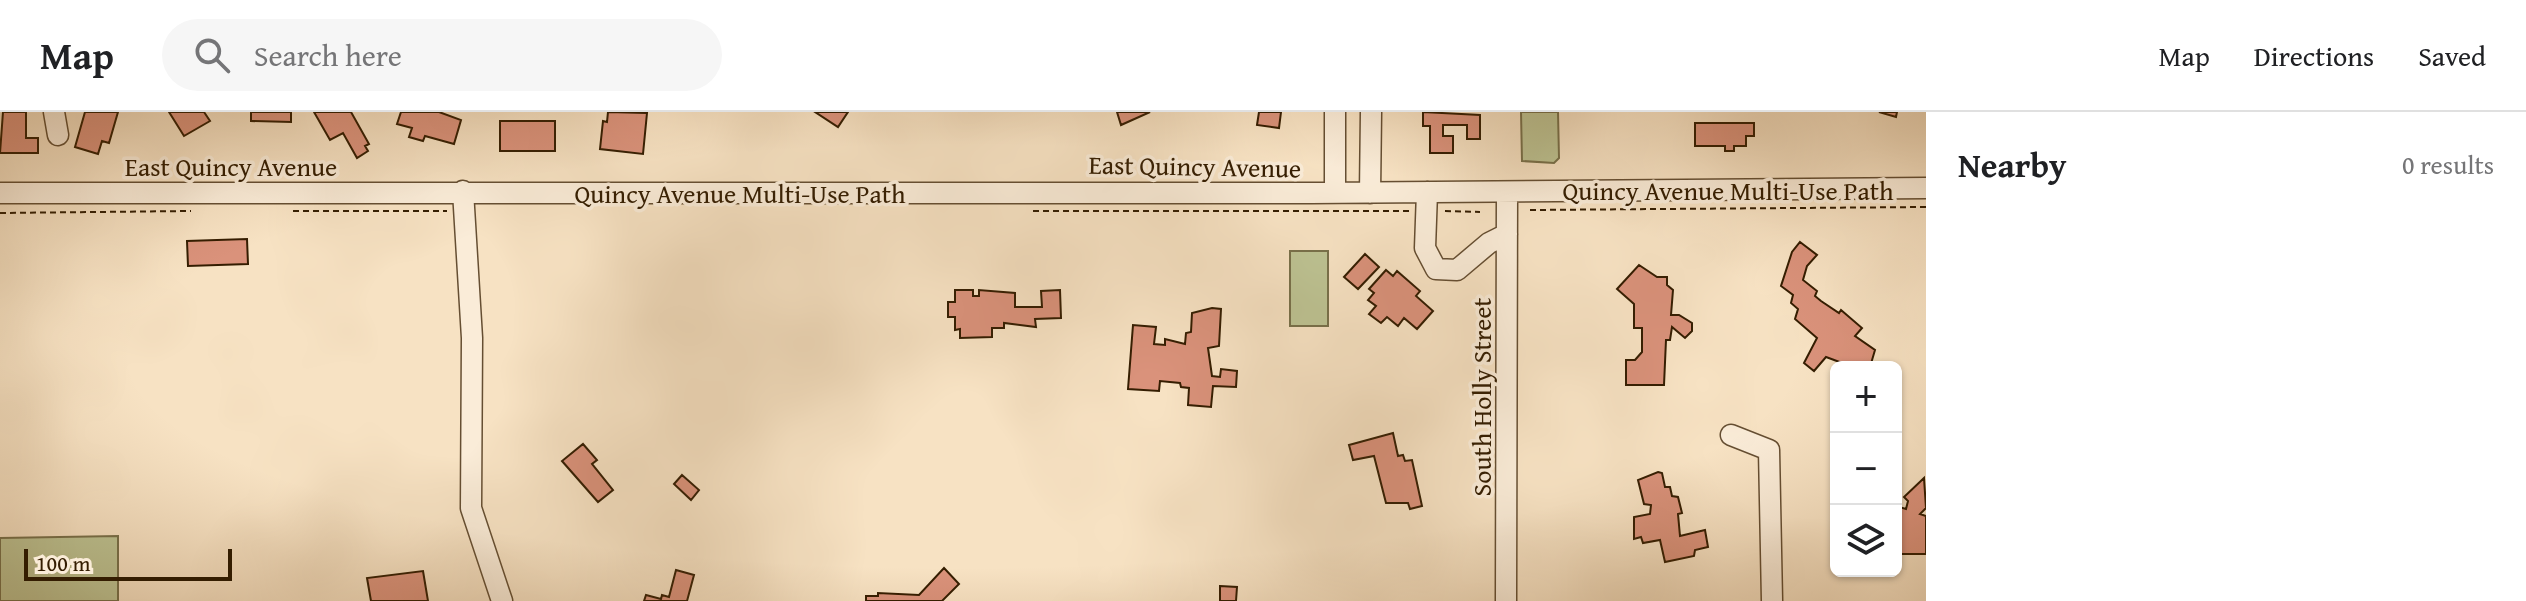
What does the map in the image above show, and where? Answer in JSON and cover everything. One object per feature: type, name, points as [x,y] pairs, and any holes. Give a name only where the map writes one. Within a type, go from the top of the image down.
[{"type":"street","points":[[54,112],[58,135]]},
{"type":"street","points":[[1335,112],[1335,193]]},
{"type":"street","points":[[1370,193],[1371,112]]},
{"type":"street","name":"East Quincy Avenue","points":[[0,193],[464,201],[1370,193],[1427,202],[1507,192],[1926,188]]},
{"type":"street","name":"South Holly Street","points":[[1506,601],[1507,192]]},
{"type":"street","points":[[464,201],[472,338],[471,508],[502,601]]},
{"type":"street","points":[[1427,202],[1425,248],[1436,269],[1457,270],[1489,243],[1507,234]]},
{"type":"street","points":[[1731,435],[1769,450],[1772,601]]},
{"type":"path","points":[[288,211],[464,201]]},
{"type":"path","points":[[1032,211],[1427,202],[1480,212]]},
{"type":"path","name":"Quincy Avenue Multi-Use Path","points":[[1530,210],[1926,207]]},
{"type":"path","points":[[0,213],[192,211]]},
{"type":"green space","points":[[1521,112],[1558,112],[1559,158],[1554,163],[1522,161]]},
{"type":"green space","points":[[1290,251],[1328,251],[1328,326],[1290,326]]},
{"type":"green space","points":[[118,536],[118,601],[0,601],[0,538]]},
{"type":"building","points":[[3,112],[26,112],[26,138],[38,138],[38,153],[0,153]]},
{"type":"building","points":[[85,112],[118,112],[109,143],[102,141],[98,154],[75,147]]},
{"type":"building","points":[[169,112],[204,112],[210,121],[184,136]]},
{"type":"building","points":[[251,112],[291,112],[291,122],[251,121]]},
{"type":"building","points":[[314,112],[351,112],[369,144],[365,146],[368,151],[357,158],[343,133],[330,140]]},
{"type":"building","points":[[401,112],[439,112],[461,120],[454,144],[425,136],[423,141],[409,137],[412,128],[397,124]]},
{"type":"building","points":[[608,112],[647,113],[643,154],[600,149],[603,121],[607,122]]},
{"type":"building","points":[[815,112],[848,112],[838,127]]},
{"type":"building","points":[[1117,112],[1150,112],[1121,125]]},
{"type":"building","points":[[1259,112],[1281,112],[1279,128],[1257,125]]},
{"type":"building","points":[[1423,112],[1480,115],[1480,139],[1467,139],[1467,125],[1443,125],[1443,136],[1453,136],[1453,153],[1430,153],[1430,126],[1423,126]]},
{"type":"building","points":[[1879,112],[1897,112],[1896,117]]},
{"type":"building","points":[[500,121],[555,121],[555,151],[500,151]]},
{"type":"building","points":[[1695,123],[1754,123],[1754,136],[1746,136],[1746,146],[1734,146],[1734,151],[1725,151],[1725,146],[1695,146]]},
{"type":"building","points":[[247,239],[248,264],[188,266],[187,241]]},
{"type":"building","points":[[1800,242],[1817,255],[1807,266],[1803,280],[1817,291],[1815,296],[1821,301],[1839,313],[1841,310],[1862,328],[1855,336],[1875,350],[1872,361],[1837,361],[1826,357],[1814,371],[1804,363],[1817,338],[1795,319],[1798,309],[1791,303],[1793,295],[1781,286],[1792,252]]},
{"type":"building","points":[[1365,254],[1379,267],[1358,289],[1344,277]]},
{"type":"building","points":[[1639,265],[1657,277],[1667,277],[1667,285],[1673,290],[1671,315],[1679,315],[1692,323],[1692,331],[1685,338],[1672,327],[1670,340],[1666,340],[1664,385],[1626,385],[1626,360],[1635,360],[1642,352],[1642,328],[1634,328],[1634,304],[1617,289]]},
{"type":"building","points":[[1386,270],[1393,276],[1397,271],[1420,291],[1416,296],[1433,311],[1417,329],[1404,318],[1398,326],[1387,317],[1381,323],[1369,314],[1376,306],[1368,300],[1374,293],[1369,289]]},
{"type":"building","points":[[955,290],[973,290],[973,296],[979,296],[979,290],[1015,293],[1015,307],[1042,307],[1041,291],[1060,290],[1061,318],[1035,319],[1036,327],[1004,323],[1004,328],[992,328],[992,337],[960,338],[960,329],[955,330],[955,317],[948,317],[948,302],[955,302]]},
{"type":"building","points":[[1221,309],[1219,346],[1208,348],[1212,376],[1220,377],[1221,369],[1237,371],[1236,387],[1213,386],[1211,407],[1188,405],[1189,388],[1181,387],[1180,383],[1160,381],[1159,391],[1128,389],[1133,325],[1156,327],[1154,344],[1165,345],[1165,339],[1185,344],[1186,333],[1191,332],[1192,313]]},
{"type":"building","points":[[1393,433],[1398,456],[1403,455],[1405,461],[1412,460],[1422,506],[1410,509],[1408,503],[1386,503],[1374,456],[1353,460],[1349,445]]},
{"type":"building","points":[[583,444],[597,460],[592,464],[613,490],[598,502],[562,461]]},
{"type":"building","points":[[1662,473],[1665,487],[1670,487],[1672,496],[1678,497],[1682,513],[1678,514],[1680,536],[1705,530],[1708,547],[1695,550],[1694,556],[1665,562],[1660,540],[1643,543],[1641,537],[1634,539],[1634,517],[1650,514],[1651,505],[1644,504],[1638,480]]},
{"type":"building","points":[[682,475],[699,490],[691,500],[674,484]]},
{"type":"building","points":[[1924,478],[1926,508],[1920,514],[1926,516],[1926,554],[1902,554],[1902,508],[1906,509],[1908,501],[1904,497]]},
{"type":"building","points":[[944,568],[959,584],[942,601],[866,601],[866,596],[878,596],[878,593],[919,595]]},
{"type":"building","points":[[676,570],[694,575],[687,601],[644,601],[646,595],[661,599],[662,595],[669,597]]},
{"type":"building","points":[[423,571],[428,601],[371,601],[367,578]]},
{"type":"building","points":[[1220,586],[1237,587],[1236,601],[1220,601]]}]
